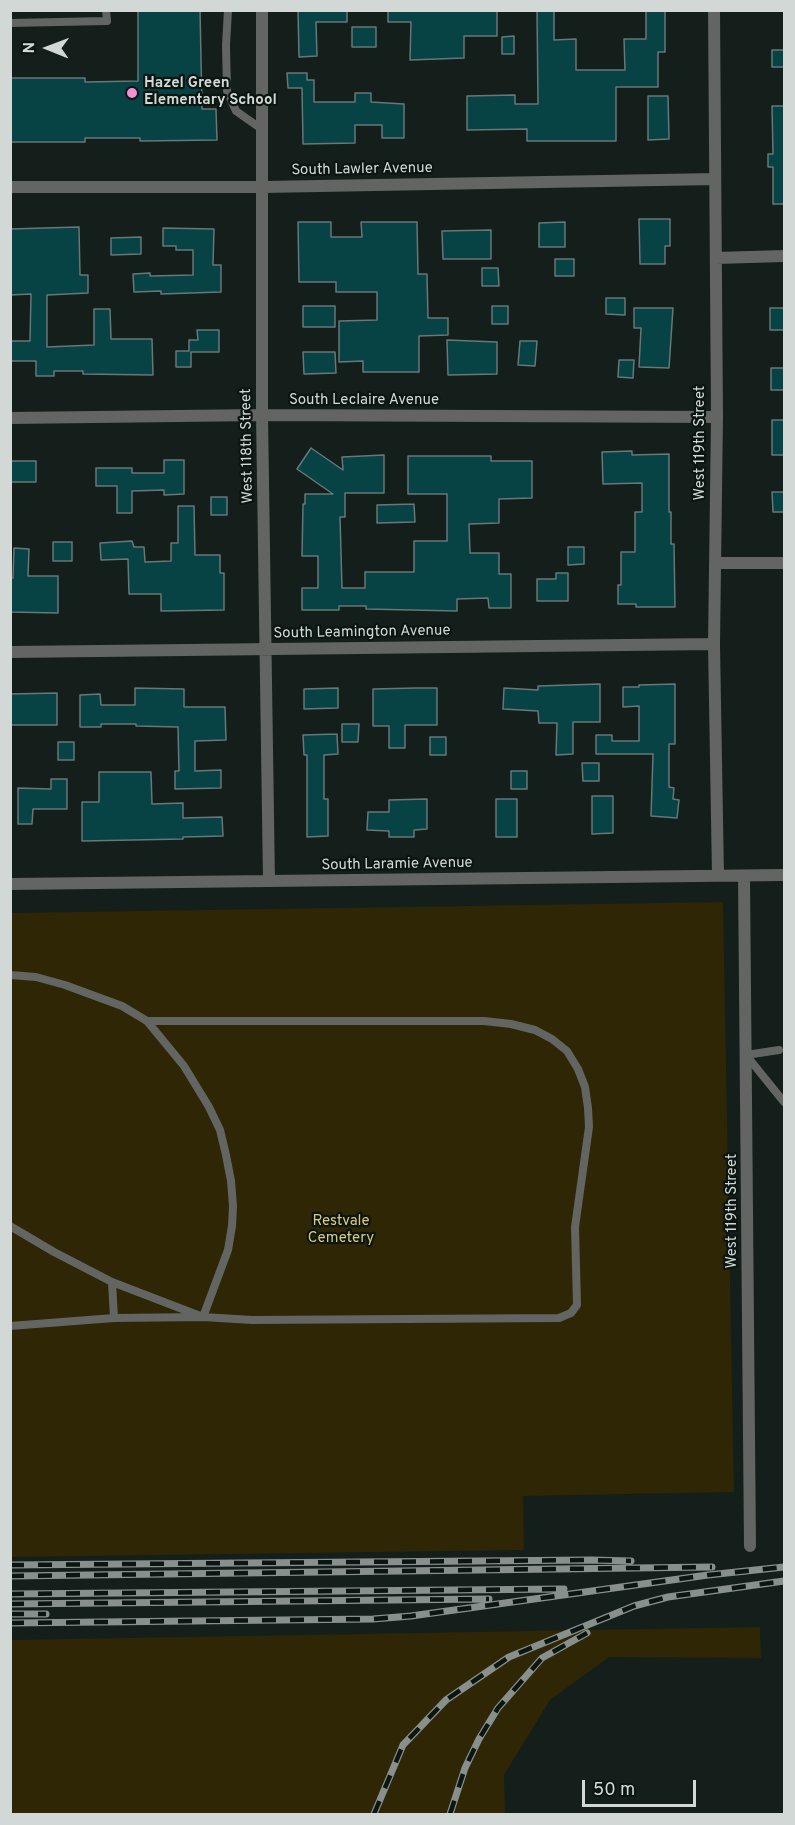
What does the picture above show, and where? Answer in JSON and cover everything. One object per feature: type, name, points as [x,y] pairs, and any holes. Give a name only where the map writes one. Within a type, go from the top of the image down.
[{"type":"street","name":"West 118th Street","points":[[262,10],[262,415],[269,881]]},
{"type":"street","name":"West 119th Street","points":[[714,10],[717,417],[714,644],[718,876]]},
{"type":"street","name":"South Lawler Avenue","points":[[10,187],[263,187],[715,179]]},
{"type":"street","points":[[716,258],[784,256]]},
{"type":"street","name":"South Leclaire Avenue","points":[[10,418],[262,415],[717,417]]},
{"type":"street","points":[[715,563],[784,563]]},
{"type":"street","name":"South Leamington Avenue","points":[[10,652],[714,644]]},
{"type":"street","name":"South Laramie Avenue","points":[[10,884],[784,875]]},
{"type":"street","name":"West 119th Street","points":[[744,876],[750,1546]]},
{"type":"lane","points":[[10,23],[107,21],[106,10]]},
{"type":"lane","points":[[228,10],[227,91],[236,111],[263,130]]},
{"type":"lane","points":[[10,975],[36,977],[65,985],[122,1006],[147,1021],[198,1086],[219,1130],[231,1181],[232,1226],[228,1250],[202,1317]]},
{"type":"lane","points":[[10,1326],[114,1318],[202,1317],[276,1320],[559,1318],[566,1317],[577,1305],[575,1227],[589,1127],[585,1087],[578,1069],[567,1051],[552,1039],[536,1030],[484,1021],[147,1021]]},
{"type":"lane","points":[[746,1055],[779,1050]]},
{"type":"lane","points":[[746,1055],[784,1102]]},
{"type":"lane","points":[[10,1226],[112,1282],[202,1317]]},
{"type":"lane","points":[[112,1282],[114,1318]]},
{"type":"green space","name":"Restvale Cemetery","points":[[723,902],[734,1492],[523,1496],[524,1550],[11,1557],[10,913]]},
{"type":"green space","points":[[760,1627],[761,1658],[609,1657],[550,1700],[504,1775],[505,1814],[11,1814],[11,1640]]},
{"type":"building","points":[[138,10],[200,10],[202,109],[216,109],[217,140],[140,141],[140,138],[85,138],[85,142],[10,142],[10,78],[85,78],[85,82],[138,81]]},
{"type":"building","points":[[298,10],[347,10],[347,22],[316,22],[317,56],[299,57]]},
{"type":"building","points":[[388,10],[497,10],[497,36],[464,36],[464,58],[410,60],[411,22],[388,22]]},
{"type":"building","points":[[537,10],[554,10],[554,40],[576,39],[576,70],[625,70],[624,39],[646,39],[646,10],[665,10],[665,52],[658,52],[658,87],[616,87],[616,141],[527,141],[527,129],[467,130],[467,96],[515,95],[515,104],[538,104]]},
{"type":"building","points":[[352,27],[376,27],[376,47],[352,47]]},
{"type":"building","points":[[514,36],[514,54],[502,54],[502,37]]},
{"type":"building","points":[[772,50],[784,50],[784,67],[772,67]]},
{"type":"building","points":[[287,73],[307,73],[307,80],[314,80],[314,102],[355,102],[355,93],[371,93],[371,102],[404,104],[404,138],[382,138],[382,125],[355,125],[355,143],[303,144],[302,88],[288,88]]},
{"type":"building","points":[[648,96],[668,96],[669,139],[648,140]]},
{"type":"building","points":[[772,106],[784,106],[784,204],[773,204],[773,167],[768,167],[768,154],[773,154]]},
{"type":"building","points":[[639,219],[670,219],[670,246],[665,246],[665,264],[640,264]]},
{"type":"building","points":[[298,222],[331,222],[331,237],[362,237],[361,222],[417,222],[418,274],[427,274],[428,318],[448,318],[448,335],[419,336],[419,372],[363,372],[363,361],[339,362],[339,321],[377,320],[377,292],[336,292],[336,282],[299,282]]},
{"type":"building","points":[[565,222],[565,247],[539,247],[539,223]]},
{"type":"building","points":[[79,227],[80,275],[88,275],[88,293],[47,295],[47,347],[94,345],[94,309],[110,309],[111,339],[152,339],[153,375],[83,374],[83,371],[54,371],[54,376],[36,376],[36,361],[10,361],[10,341],[30,341],[31,294],[10,295],[10,229]]},
{"type":"building","points":[[163,228],[214,229],[213,265],[221,265],[221,292],[161,294],[161,291],[134,292],[133,274],[193,275],[193,250],[176,250],[176,246],[163,246]]},
{"type":"building","points":[[491,230],[491,259],[443,259],[442,231]]},
{"type":"building","points":[[141,237],[141,254],[111,255],[111,238]]},
{"type":"building","points":[[555,259],[574,259],[574,276],[555,276]]},
{"type":"building","points":[[482,268],[498,268],[499,286],[482,286]]},
{"type":"building","points":[[606,298],[625,298],[625,315],[606,314]]},
{"type":"building","points":[[303,306],[335,306],[335,327],[303,327]]},
{"type":"building","points":[[492,306],[508,306],[508,324],[492,324]]},
{"type":"building","points":[[634,308],[673,308],[669,368],[639,367],[641,328],[634,328]]},
{"type":"building","points":[[770,308],[784,308],[784,330],[770,330]]},
{"type":"building","points":[[197,330],[219,330],[219,352],[191,352],[191,367],[176,367],[176,351],[189,351],[189,340],[198,340]]},
{"type":"building","points":[[447,340],[497,342],[497,374],[448,375]]},
{"type":"building","points":[[520,341],[537,341],[535,366],[518,365]]},
{"type":"building","points":[[303,352],[335,352],[336,373],[304,374]]},
{"type":"building","points":[[619,360],[634,360],[633,378],[618,377]]},
{"type":"building","points":[[771,368],[784,368],[784,390],[771,390]]},
{"type":"building","points":[[772,420],[784,420],[784,455],[772,455]]},
{"type":"building","points":[[311,448],[343,470],[342,457],[384,455],[384,493],[345,493],[345,517],[340,517],[342,588],[365,588],[365,572],[414,572],[414,541],[447,541],[447,494],[408,494],[408,456],[491,456],[491,461],[532,461],[532,498],[499,499],[499,523],[469,524],[470,553],[499,553],[499,574],[511,574],[511,608],[489,608],[488,598],[457,599],[457,611],[366,609],[366,606],[339,606],[339,610],[302,610],[302,588],[318,588],[318,556],[302,556],[305,494],[333,494],[297,469]]},
{"type":"building","points":[[632,451],[632,455],[669,454],[669,512],[671,512],[671,544],[674,544],[675,607],[636,607],[636,604],[618,604],[618,585],[621,585],[621,552],[635,552],[635,512],[642,512],[642,483],[603,484],[602,452]]},
{"type":"building","points":[[164,460],[184,460],[184,494],[164,495],[164,490],[132,491],[132,513],[117,513],[117,486],[96,486],[96,468],[132,468],[132,473],[164,473]]},
{"type":"building","points":[[10,461],[36,461],[36,482],[10,482]]},
{"type":"building","points":[[772,492],[784,492],[784,512],[773,512]]},
{"type":"building","points":[[211,497],[227,497],[227,515],[211,515]]},
{"type":"building","points":[[414,504],[415,522],[377,523],[377,505]]},
{"type":"building","points":[[178,506],[194,506],[195,555],[220,555],[220,573],[224,573],[224,610],[161,611],[161,594],[129,594],[128,559],[101,560],[100,543],[132,541],[134,547],[144,547],[145,562],[171,561],[171,543],[178,543]]},
{"type":"building","points":[[53,542],[72,542],[72,561],[53,561]]},
{"type":"building","points":[[568,547],[584,547],[584,564],[568,565]]},
{"type":"building","points":[[14,548],[29,549],[28,576],[58,576],[58,613],[10,612],[10,578],[13,578]]},
{"type":"building","points":[[556,573],[568,573],[568,601],[537,601],[537,579],[556,579]]},
{"type":"building","points":[[600,684],[600,722],[573,722],[573,754],[556,755],[557,723],[539,723],[538,711],[503,709],[504,688],[538,690],[538,686]]},
{"type":"building","points":[[675,684],[675,744],[669,744],[669,787],[674,788],[673,799],[679,800],[677,818],[651,816],[653,754],[596,754],[596,735],[612,735],[612,741],[639,741],[639,706],[623,707],[623,687]]},
{"type":"building","points":[[135,688],[184,689],[184,707],[225,707],[226,740],[195,741],[195,771],[221,770],[221,788],[175,789],[175,771],[179,771],[178,727],[101,724],[101,727],[80,727],[80,695],[100,694],[101,705],[135,705]]},
{"type":"building","points":[[338,688],[338,708],[304,709],[304,689]]},
{"type":"building","points":[[437,688],[437,725],[405,725],[405,748],[389,748],[389,726],[373,726],[373,689]]},
{"type":"building","points":[[57,693],[57,725],[10,725],[10,694]]},
{"type":"building","points":[[342,724],[359,724],[358,742],[342,742]]},
{"type":"building","points":[[337,734],[338,754],[324,755],[324,799],[328,799],[328,836],[307,837],[307,755],[304,755],[303,735]]},
{"type":"building","points":[[430,737],[446,737],[446,755],[430,755]]},
{"type":"building","points":[[58,742],[74,742],[74,760],[58,760]]},
{"type":"building","points":[[582,763],[599,763],[599,781],[583,781]]},
{"type":"building","points":[[511,771],[527,771],[527,789],[511,789]]},
{"type":"building","points":[[99,772],[151,772],[152,804],[183,803],[183,818],[222,817],[223,836],[82,841],[82,802],[99,802]]},
{"type":"building","points":[[51,779],[67,779],[67,809],[33,809],[32,824],[18,824],[18,788],[51,789]]},
{"type":"building","points":[[592,796],[613,796],[613,833],[592,834]]},
{"type":"building","points":[[427,799],[427,829],[414,830],[414,837],[389,837],[389,831],[367,830],[368,812],[389,812],[389,800]]},
{"type":"building","points":[[496,799],[517,799],[517,837],[496,837]]},
{"type":"railway","points":[[10,1565],[631,1561]]},
{"type":"railway","points":[[10,1576],[712,1567]]},
{"type":"railway","points":[[10,1623],[373,1619],[784,1567]]},
{"type":"railway","points":[[374,1814],[403,1745],[446,1700],[509,1657],[634,1606],[668,1597],[784,1581]]},
{"type":"railway","points":[[10,1594],[564,1589]]},
{"type":"railway","points":[[10,1604],[489,1599]]},
{"type":"railway","points":[[10,1614],[46,1614]]},
{"type":"railway","points":[[450,1814],[465,1768],[498,1708],[542,1658],[587,1633]]},
{"type":"place","name":"Hazel Green Elementary School","points":[[132,93]]}]
